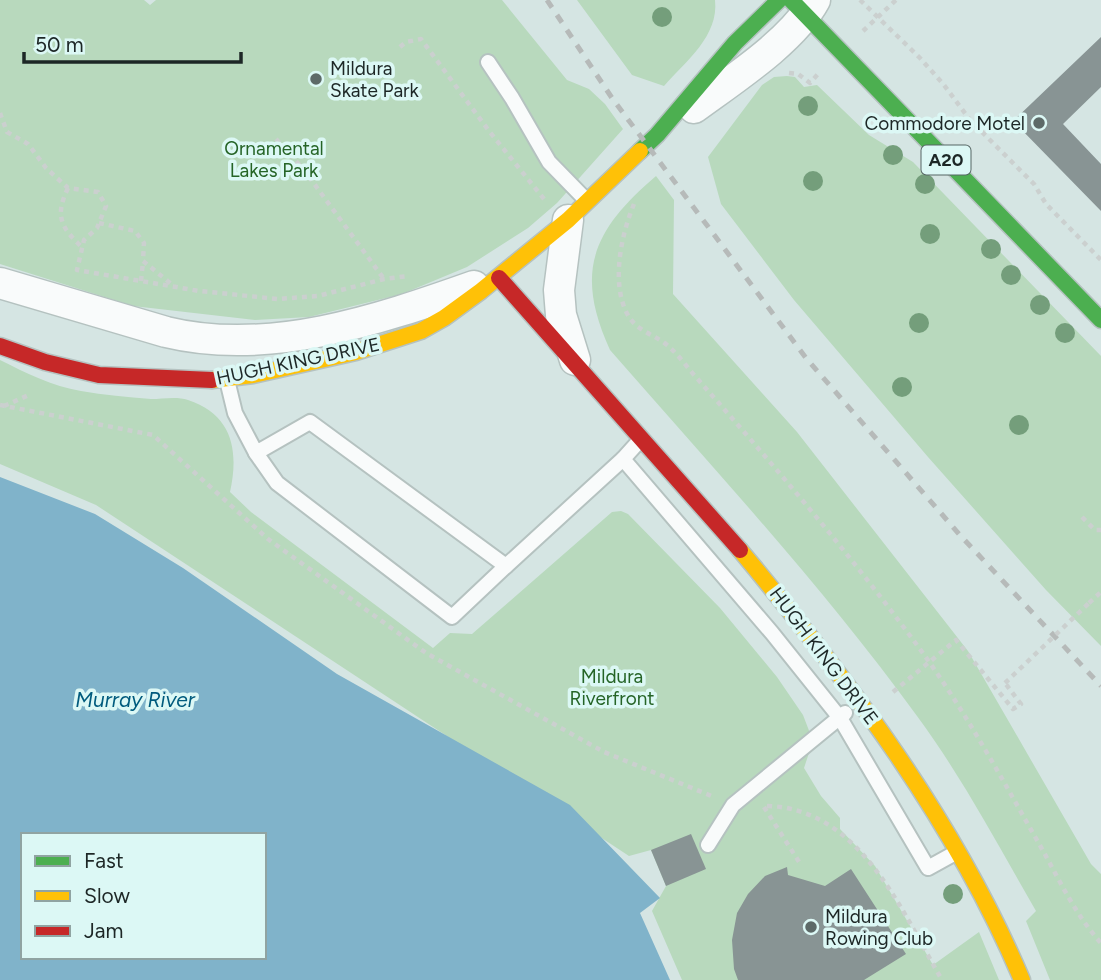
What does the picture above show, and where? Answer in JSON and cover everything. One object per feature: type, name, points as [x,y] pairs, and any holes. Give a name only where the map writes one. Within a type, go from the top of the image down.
[{"type":"main road","name":"HUGH KING DRIVE","points":[[0,346],[45,362],[99,375],[140,378],[240,377],[356,352],[421,331],[453,312],[499,278],[578,211],[657,135],[735,43],[779,0]]},
{"type":"main road","name":"A20","points":[[804,5],[842,52],[1101,320]]},
{"type":"main road","name":"HUGH KING DRIVE","points":[[499,278],[785,602],[890,742],[958,851],[999,926],[1022,980]]},
{"type":"street","name":"HUGH KING DRIVE","points":[[657,135],[754,64],[804,5]]},
{"type":"street","name":"HUGH KING DRIVE","points":[[577,367],[561,315],[559,290],[562,252],[578,211]]},
{"type":"street","name":"HUGH KING DRIVE","points":[[0,283],[185,337],[250,340],[310,332],[377,318],[499,278]]},
{"type":"street","points":[[240,377],[250,340]]},
{"type":"lane","points":[[488,62],[549,162],[570,186],[578,211]]},
{"type":"lane","points":[[240,377],[235,413],[256,453],[277,483],[452,617],[623,459],[642,438]]},
{"type":"lane","points":[[256,453],[310,422],[506,566]]},
{"type":"lane","points":[[623,459],[772,633],[840,718],[928,868],[958,851]]},
{"type":"lane","points":[[708,845],[733,805],[860,702]]},
{"type":"path","points":[[860,0],[944,85],[970,120],[1034,184],[1046,204],[1101,260]]},
{"type":"path","points":[[785,72],[798,74],[810,83],[896,0]]},
{"type":"path","points":[[400,47],[406,42],[421,38],[489,131],[550,204],[570,186]]},
{"type":"path","points":[[0,113],[7,132],[28,144],[46,168],[68,188],[98,192],[106,206],[99,223],[84,240],[77,270],[176,287],[278,299],[301,299],[337,293],[384,279],[418,275]]},
{"type":"path","points":[[276,139],[304,170],[384,279]]},
{"type":"path","points":[[68,188],[60,204],[62,223],[69,235],[82,247]]},
{"type":"path","points":[[640,195],[623,234],[620,254],[623,299],[628,316],[637,326],[672,350],[816,516],[882,598],[969,723],[1073,908],[1101,943]]},
{"type":"path","points":[[99,223],[135,231],[144,243],[141,281]]},
{"type":"path","points":[[143,261],[176,287]]},
{"type":"path","points":[[1,406],[32,393]]},
{"type":"path","points":[[1,406],[63,415],[153,435],[268,539],[426,653],[604,752],[733,805],[784,806],[836,830],[874,866],[942,980]]},
{"type":"path","points":[[1082,517],[1096,530],[1101,530]]},
{"type":"path","points":[[892,693],[956,640],[1013,709],[1021,704],[1005,683],[1101,592]]},
{"type":"path","points":[[885,685],[899,703]]},
{"type":"path","points":[[763,806],[802,865]]},
{"type":"green space","name":"Ornamental Lakes Park","points":[[0,0],[144,0],[150,5],[156,0],[502,0],[567,80],[589,89],[605,104],[623,129],[557,203],[528,228],[467,267],[402,294],[309,317],[255,320],[133,306],[0,264]]},
{"type":"green space","points":[[577,0],[715,0],[715,13],[712,25],[699,47],[664,86],[632,75]]},
{"type":"green space","points":[[774,77],[795,77],[804,87],[817,85],[869,135],[913,162],[1101,356],[1101,646],[1046,590],[928,457],[794,300],[721,204],[708,157],[762,85]]},
{"type":"green space","points":[[656,176],[674,200],[673,294],[797,432],[968,651],[1091,864],[1101,874],[1101,980],[1050,980],[1026,921],[1036,911],[933,739],[881,668],[806,575],[610,350],[593,297],[592,274],[596,254],[604,234],[617,215]]},
{"type":"green space","name":"Mildura Riverfront","points":[[0,360],[70,389],[151,399],[179,398],[203,407],[215,415],[229,436],[234,462],[230,492],[251,512],[433,648],[450,633],[472,634],[612,512],[621,511],[628,514],[720,608],[777,677],[803,715],[813,741],[804,768],[821,796],[840,818],[840,829],[875,866],[933,965],[979,932],[999,980],[682,980],[652,911],[666,886],[651,850],[629,856],[96,505],[0,464]]},
{"type":"water","name":"Murray River","points":[[0,477],[95,514],[183,568],[337,674],[570,805],[660,898],[640,913],[670,980],[0,980]]},
{"type":"building","name":"Commodore Motel","points":[[1101,37],[1101,87],[1063,124],[1101,164],[1101,211],[1013,121]]},
{"type":"building","points":[[691,834],[706,869],[666,886],[651,850]]},
{"type":"building","name":"Mildura Rowing Club","points":[[787,867],[788,875],[825,886],[851,869],[906,954],[864,980],[738,980],[734,969],[732,940],[737,913],[748,894],[765,876]]},
{"type":"railway","points":[[547,0],[612,98],[806,358],[959,534],[1101,686]]},
{"type":"traffic: fast","points":[[640,151],[657,135],[735,43],[779,0]]},
{"type":"traffic: fast","points":[[791,0],[1101,320]]},
{"type":"traffic: slow","points":[[212,380],[253,375],[356,352],[421,331],[481,291],[568,220],[640,151]]},
{"type":"traffic: slow","points":[[740,550],[821,650],[897,754],[965,864],[1022,980]]},
{"type":"traffic: jam","points":[[499,278],[740,550]]},
{"type":"traffic: jam","points":[[0,346],[45,362],[99,375],[212,380]]},
{"type":"place","name":"Mildura Skate Park","points":[[316,79]]},
{"type":"place","name":"Commodore Motel","points":[[1039,123]]},
{"type":"place","name":"Mildura Rowing Club","points":[[811,927]]}]
